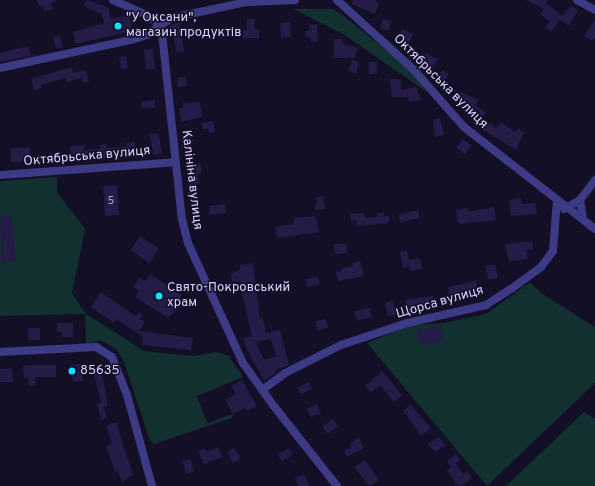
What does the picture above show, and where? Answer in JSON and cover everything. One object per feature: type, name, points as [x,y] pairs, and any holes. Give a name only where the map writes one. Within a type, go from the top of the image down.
[{"type":"street","points":[[113,0],[146,15],[158,26]]},
{"type":"street","points":[[0,68],[131,40],[147,35],[171,18],[247,2],[295,0]]},
{"type":"street","name":"Октябрьська вулиця","points":[[336,0],[413,68],[464,127],[595,229]]},
{"type":"street","points":[[577,0],[595,10]]},
{"type":"street","name":"Калініна вулиця","points":[[158,26],[165,43],[175,162],[182,219],[188,244],[243,363],[262,390],[338,486]]},
{"type":"street","name":"Октябрьська вулиця","points":[[0,176],[175,162]]},
{"type":"street","points":[[557,211],[580,200],[595,180]]},
{"type":"street","name":"Щорса вулиця","points":[[262,390],[285,373],[340,345],[407,323],[486,305],[541,267],[549,257],[554,245],[557,200]]},
{"type":"street","points":[[580,200],[583,219]]},
{"type":"street","points":[[0,352],[96,347],[112,357],[127,395],[152,486]]},
{"type":"green space","points":[[293,9],[331,9],[340,13],[412,71],[427,92],[343,34]]},
{"type":"green space","points":[[57,177],[57,192],[85,229],[72,293],[85,313],[144,351],[193,356],[217,352],[229,356],[243,377],[197,396],[207,423],[233,414],[232,418],[154,444],[150,441],[124,362],[117,350],[101,340],[86,344],[85,314],[0,316],[0,181]]},
{"type":"green space","points":[[530,282],[541,293],[595,327],[595,383],[487,486],[367,343],[411,325],[443,323],[486,314]]},
{"type":"green space","points":[[584,412],[595,419],[595,486],[506,486]]},
{"type":"building","points":[[37,0],[56,0],[56,2],[51,3],[53,9],[44,11],[43,5],[39,7]]},
{"type":"building","points":[[86,0],[109,8],[110,19],[129,15],[133,31],[76,44],[73,32],[104,23],[102,14],[83,6]]},
{"type":"building","points":[[353,0],[376,0],[379,4],[375,14],[352,4]]},
{"type":"building","points":[[526,0],[548,0],[546,3],[562,16],[571,6],[578,10],[569,26],[560,20],[551,32],[545,27],[550,22],[540,14],[544,9]]},
{"type":"building","points":[[247,19],[255,19],[255,30],[259,30],[259,38],[243,38],[243,30],[247,30]]},
{"type":"building","points":[[383,19],[392,22],[388,31],[380,29]]},
{"type":"building","points":[[595,19],[595,37],[592,41],[584,36]]},
{"type":"building","points":[[179,22],[184,51],[176,52],[173,33],[169,34],[169,26]]},
{"type":"building","points":[[290,22],[291,37],[281,38],[280,23]]},
{"type":"building","points":[[317,24],[318,41],[311,42],[310,37],[306,37],[305,31],[310,31],[309,25]]},
{"type":"building","points":[[402,29],[413,34],[408,47],[400,44],[402,38],[399,37]]},
{"type":"building","points":[[60,36],[63,48],[56,49],[53,38]]},
{"type":"building","points":[[334,39],[343,39],[343,44],[358,48],[355,58],[334,58]]},
{"type":"building","points":[[29,46],[31,56],[0,62],[0,53]]},
{"type":"building","points":[[153,49],[155,69],[146,70],[144,50]]},
{"type":"building","points":[[426,53],[437,59],[433,68],[421,62]]},
{"type":"building","points":[[126,56],[128,68],[121,69],[119,57]]},
{"type":"building","points":[[352,60],[359,62],[356,74],[348,71]]},
{"type":"building","points":[[369,62],[377,62],[377,74],[369,74]]},
{"type":"building","points":[[72,67],[73,73],[86,70],[89,81],[83,83],[82,78],[67,82],[66,78],[41,85],[42,88],[34,90],[31,79]]},
{"type":"building","points":[[442,70],[449,74],[443,84],[436,80]]},
{"type":"building","points":[[186,77],[187,86],[178,87],[177,78]]},
{"type":"building","points":[[390,79],[401,79],[401,90],[416,87],[421,100],[409,102],[408,97],[392,97]]},
{"type":"building","points":[[461,92],[479,100],[475,105],[486,113],[482,118],[497,128],[501,122],[515,132],[518,128],[524,133],[516,150],[480,128],[482,125],[473,119],[474,117],[455,102]]},
{"type":"building","points":[[155,100],[156,107],[142,109],[141,102]]},
{"type":"building","points":[[200,102],[202,117],[181,122],[179,108],[183,108],[183,103]]},
{"type":"building","points":[[440,118],[444,135],[435,137],[433,120]]},
{"type":"building","points":[[213,121],[215,132],[209,133],[208,129],[203,129],[202,123]]},
{"type":"building","points":[[159,133],[162,154],[153,155],[150,134]]},
{"type":"building","points":[[193,137],[192,152],[184,153],[183,138]]},
{"type":"building","points":[[463,139],[472,146],[465,154],[456,148]]},
{"type":"building","points":[[135,142],[136,157],[96,158],[95,155],[77,156],[77,154],[71,154],[70,146],[84,145],[84,150],[100,149],[100,145],[106,144],[107,148],[127,147],[126,143]]},
{"type":"building","points":[[30,147],[31,161],[11,162],[10,148]]},
{"type":"building","points":[[200,163],[202,173],[197,174],[199,184],[194,185],[196,201],[189,201],[187,167]]},
{"type":"building","points":[[117,185],[119,215],[105,216],[103,186]]},
{"type":"building","points":[[324,196],[325,209],[315,210],[317,197]]},
{"type":"building","points":[[521,198],[522,204],[535,203],[537,214],[511,216],[509,200]]},
{"type":"building","points":[[225,204],[226,213],[210,215],[209,206]]},
{"type":"building","points":[[494,207],[496,220],[460,224],[457,220],[456,210],[468,208],[468,212]]},
{"type":"building","points":[[418,210],[420,218],[401,223],[399,215]]},
{"type":"building","points":[[384,212],[384,216],[389,216],[389,223],[357,226],[356,220],[351,221],[350,214],[364,213],[365,218],[377,217],[377,213]]},
{"type":"building","points":[[11,216],[16,261],[2,263],[0,217]]},
{"type":"building","points":[[316,216],[319,232],[277,238],[275,227],[293,224],[294,218]]},
{"type":"building","points":[[140,236],[159,249],[150,263],[130,250]]},
{"type":"building","points":[[532,241],[534,249],[526,250],[528,259],[509,262],[505,244]]},
{"type":"building","points":[[346,243],[347,253],[335,254],[334,244]]},
{"type":"building","points":[[407,251],[409,260],[420,258],[422,269],[410,271],[410,266],[403,268],[400,252]]},
{"type":"building","points":[[360,261],[364,276],[338,281],[336,272],[341,271],[341,268],[353,266],[352,263]]},
{"type":"building","points":[[253,263],[260,318],[263,318],[266,333],[280,330],[289,365],[275,370],[276,373],[264,381],[245,346],[244,338],[252,336],[239,281],[232,282],[231,274],[240,270],[240,265]],"holes":[[[271,339],[276,356],[264,360],[256,342]]]},
{"type":"building","points":[[495,264],[498,278],[488,280],[485,266]]},
{"type":"building","name":"Свято-Покровський храм","points":[[150,274],[182,295],[178,302],[178,309],[168,318],[135,297],[139,291],[133,287],[140,277],[146,281]]},
{"type":"building","points":[[318,276],[320,284],[307,287],[305,279]]},
{"type":"building","points":[[476,281],[479,295],[451,301],[448,287]]},
{"type":"building","points":[[101,292],[136,316],[138,312],[143,315],[140,319],[145,322],[139,331],[193,338],[191,350],[142,345],[143,337],[116,319],[114,323],[91,307]]},
{"type":"building","points":[[433,296],[435,305],[407,311],[405,300]]},
{"type":"building","points":[[393,301],[396,315],[388,316],[385,303]]},
{"type":"building","points":[[370,308],[372,318],[356,321],[354,311]]},
{"type":"building","points":[[326,319],[328,328],[317,330],[315,321]]},
{"type":"building","points":[[57,323],[73,323],[73,337],[62,337],[62,332],[57,332]]},
{"type":"building","points":[[441,326],[444,341],[419,345],[416,331]]},
{"type":"building","points":[[28,328],[40,328],[40,340],[28,340]]},
{"type":"building","points":[[81,364],[83,381],[74,382],[69,365]]},
{"type":"building","points":[[56,365],[56,377],[35,377],[36,385],[29,386],[28,377],[24,378],[23,366]]},
{"type":"building","points":[[101,367],[108,406],[104,407],[107,418],[101,420],[97,404],[101,403],[93,369]]},
{"type":"building","points":[[12,368],[13,382],[0,382],[0,369]]},
{"type":"building","points":[[382,371],[402,395],[394,402],[380,385],[371,392],[365,386]]},
{"type":"building","points":[[242,380],[257,406],[247,411],[245,408],[233,414],[225,400],[236,394],[231,386]]},
{"type":"building","points":[[309,382],[312,389],[301,394],[297,388]]},
{"type":"building","points":[[317,404],[321,413],[311,418],[307,408]]},
{"type":"building","points":[[411,405],[431,428],[421,436],[403,410]]},
{"type":"building","points":[[333,419],[338,426],[328,434],[322,427]]},
{"type":"building","points":[[116,422],[133,475],[122,482],[118,470],[115,472],[106,446],[112,444],[106,426]]},
{"type":"building","points":[[439,437],[445,445],[435,452],[428,444]]},
{"type":"building","points":[[359,438],[364,448],[347,457],[344,451],[351,447],[349,444]]},
{"type":"building","points":[[218,447],[222,457],[204,464],[198,451],[205,448],[207,452]]},
{"type":"building","points":[[234,448],[241,458],[233,463],[227,452]]},
{"type":"building","points":[[289,448],[293,455],[282,461],[278,454]]},
{"type":"building","points":[[456,454],[460,460],[456,463],[463,474],[467,471],[472,478],[462,486],[458,486],[447,471],[451,467],[447,461]]},
{"type":"building","points":[[190,459],[194,471],[186,474],[182,461]]},
{"type":"building","points":[[365,460],[379,480],[369,486],[354,467]]},
{"type":"building","points":[[304,474],[310,486],[299,486],[295,478]]},
{"type":"place","name":"\"У Оксани\", магазин продуктів","points":[[118,26]]},
{"type":"place","name":"Свято-Покровський храм","points":[[159,296]]},
{"type":"place","name":"85635","points":[[72,371]]}]
